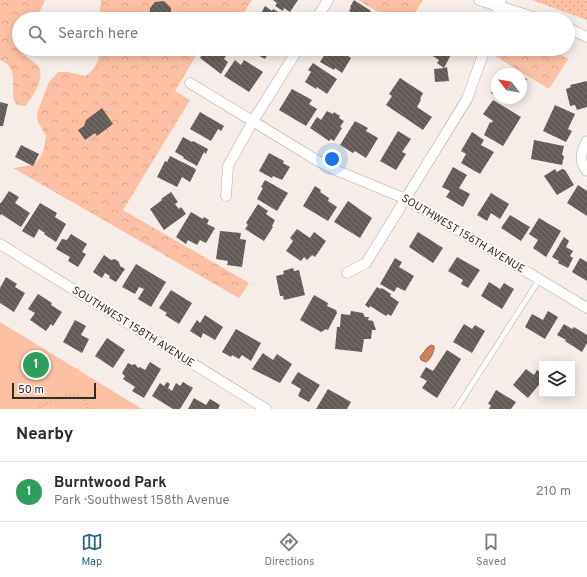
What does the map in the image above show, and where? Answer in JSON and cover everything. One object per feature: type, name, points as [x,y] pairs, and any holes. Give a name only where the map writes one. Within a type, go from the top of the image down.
[{"type":"street","points":[[320,12],[328,0]]},
{"type":"street","points":[[479,0],[500,3],[522,12]]},
{"type":"street","points":[[575,31],[587,37]]},
{"type":"street","points":[[226,196],[228,166],[294,56]]},
{"type":"street","points":[[347,273],[366,263],[406,199],[467,99],[482,56]]},
{"type":"street","name":"SOUTHWEST 156TH AVENUE","points":[[190,83],[338,172],[406,199],[587,308]]},
{"type":"street","points":[[587,141],[580,154],[584,167],[587,171]]},
{"type":"street","name":"SOUTHWEST 158TH AVENUE","points":[[0,244],[266,409]]},
{"type":"lane","points":[[456,409],[539,280]]},
{"type":"path","points":[[36,409],[61,397],[73,395],[84,401],[88,409]]},
{"type":"green space","points":[[0,0],[45,0],[39,12],[12,12],[12,56],[25,56],[40,69],[40,80],[38,86],[32,98],[25,106],[18,105],[14,101],[12,72],[8,65],[0,60]]},
{"type":"green space","points":[[101,0],[252,0],[244,12],[100,12]]},
{"type":"green space","points":[[358,0],[423,0],[415,12],[378,12]]},
{"type":"green space","points":[[532,0],[587,0],[587,20],[575,16],[575,12],[565,12]]},
{"type":"green space","points":[[196,56],[175,91],[190,100],[123,210],[249,283],[239,298],[13,168],[28,166],[38,160],[41,156],[46,136],[38,122],[37,113],[49,82],[58,72],[68,72],[85,76],[89,74],[96,65],[98,57]]},
{"type":"green space","points":[[495,56],[563,56],[568,59],[549,89],[527,76],[527,68],[514,68]]},
{"type":"green space","points":[[0,322],[142,409],[0,409]]},
{"type":"shaded area","points":[[431,345],[434,346],[434,348],[431,357],[426,362],[421,360],[420,357]]},
{"type":"building","points":[[273,0],[298,0],[290,12],[284,8],[283,11],[275,6],[277,3]]},
{"type":"building","points":[[354,0],[371,11],[351,12],[349,11]]},
{"type":"building","points":[[164,1],[171,8],[171,12],[150,12],[150,8],[155,2]]},
{"type":"building","points":[[265,6],[272,11],[273,9],[278,12],[262,12]]},
{"type":"building","points":[[201,56],[226,56],[224,59],[228,62],[221,74],[200,58]]},
{"type":"building","points":[[259,56],[267,56],[265,59]]},
{"type":"building","points":[[324,56],[348,56],[351,58],[342,73],[335,68],[334,70],[320,62]]},
{"type":"building","points":[[432,56],[450,56],[444,68],[437,63],[439,60]]},
{"type":"building","points":[[235,60],[241,65],[244,60],[263,72],[249,92],[224,76]]},
{"type":"building","points":[[313,63],[337,79],[327,94],[317,87],[316,89],[305,82],[311,72],[308,70]]},
{"type":"building","points":[[447,67],[449,81],[435,82],[434,69]]},
{"type":"building","points":[[400,78],[423,93],[417,107],[432,117],[423,130],[386,105],[392,96],[389,94]]},
{"type":"building","points":[[587,81],[587,107],[577,110],[575,105],[570,106],[566,89],[571,87],[570,85]]},
{"type":"building","points":[[292,89],[312,100],[309,104],[317,109],[306,126],[279,110]]},
{"type":"building","points":[[0,102],[8,104],[3,126],[0,126]]},
{"type":"building","points":[[491,103],[500,104],[521,117],[503,146],[484,135],[490,122],[491,123],[493,121],[483,114]]},
{"type":"building","points":[[555,105],[575,114],[568,129],[572,131],[566,142],[543,131]]},
{"type":"building","points":[[102,108],[113,124],[97,136],[95,133],[85,140],[78,130],[84,126],[86,120]]},
{"type":"building","points":[[327,111],[333,114],[334,112],[344,121],[340,127],[342,128],[334,141],[331,139],[329,141],[310,128],[317,117],[321,120]]},
{"type":"building","points":[[200,112],[224,126],[221,131],[218,129],[211,141],[190,129]]},
{"type":"building","points":[[355,121],[368,128],[366,131],[378,138],[366,158],[355,151],[353,153],[340,145]]},
{"type":"building","points":[[398,131],[411,139],[402,152],[406,154],[396,170],[380,161]]},
{"type":"building","points":[[472,132],[484,140],[481,145],[494,152],[480,174],[461,163],[466,154],[461,151]]},
{"type":"building","points":[[183,137],[208,149],[206,154],[204,152],[197,166],[175,152]]},
{"type":"building","points":[[534,140],[564,146],[562,165],[531,159]]},
{"type":"building","points":[[21,145],[39,154],[33,166],[15,157]]},
{"type":"building","points":[[269,153],[284,161],[283,163],[290,167],[282,180],[273,176],[272,178],[259,171]]},
{"type":"building","points":[[170,156],[196,170],[190,182],[182,177],[177,187],[157,177],[165,161],[167,162]]},
{"type":"building","points":[[453,167],[467,175],[459,188],[470,194],[463,207],[446,197],[450,191],[442,187]]},
{"type":"building","points":[[555,169],[557,172],[562,169],[565,170],[574,185],[557,195],[544,176]]},
{"type":"building","points":[[265,180],[288,193],[277,211],[257,199],[263,188],[261,187]]},
{"type":"building","points":[[578,185],[587,191],[587,216],[567,203]]},
{"type":"building","points":[[315,186],[321,190],[320,192],[329,198],[328,201],[337,207],[328,221],[303,206]]},
{"type":"building","points":[[9,191],[19,197],[15,203],[30,213],[21,227],[1,214],[0,216],[0,203]]},
{"type":"building","points":[[171,192],[178,202],[175,204],[179,209],[181,207],[186,214],[164,230],[150,209]]},
{"type":"building","points":[[491,193],[509,204],[500,219],[491,213],[487,221],[477,215]]},
{"type":"building","points":[[348,201],[372,218],[360,238],[334,222]]},
{"type":"building","points":[[40,203],[57,213],[55,217],[66,224],[56,242],[39,229],[34,238],[22,231]]},
{"type":"building","points":[[258,204],[268,211],[266,214],[275,220],[272,226],[273,227],[264,241],[245,229],[248,225],[246,223]]},
{"type":"building","points":[[191,212],[203,219],[204,217],[209,220],[207,224],[215,228],[206,243],[200,240],[197,245],[188,240],[186,244],[176,237]]},
{"type":"building","points":[[510,215],[530,227],[521,241],[501,228]]},
{"type":"building","points":[[539,218],[561,231],[546,257],[533,248],[538,240],[529,234]]},
{"type":"building","points":[[297,229],[310,238],[314,232],[326,241],[315,257],[312,255],[307,260],[304,257],[301,261],[286,251],[293,241],[290,238]]},
{"type":"building","points":[[220,231],[241,233],[240,239],[246,240],[242,267],[227,265],[228,261],[216,259]]},
{"type":"building","points":[[418,232],[443,248],[433,263],[409,247]]},
{"type":"building","points":[[71,234],[87,244],[82,252],[86,254],[78,267],[68,261],[70,257],[56,249],[62,239],[67,240]]},
{"type":"building","points":[[564,237],[569,241],[566,247],[573,251],[570,256],[573,258],[568,268],[558,263],[559,261],[552,257]]},
{"type":"building","points":[[104,255],[111,260],[115,259],[119,262],[120,266],[125,269],[116,282],[109,278],[110,276],[105,273],[102,278],[93,272]]},
{"type":"building","points":[[457,257],[480,270],[468,288],[461,284],[463,280],[448,271]]},
{"type":"building","points":[[395,258],[402,262],[399,267],[414,276],[405,291],[397,287],[394,292],[380,284]]},
{"type":"building","points":[[580,258],[587,262],[587,281],[572,272]]},
{"type":"building","points":[[136,264],[166,282],[151,307],[138,299],[144,289],[139,287],[135,294],[122,287]]},
{"type":"building","points":[[293,268],[294,271],[299,270],[305,295],[284,300],[283,296],[280,296],[276,276],[284,274],[283,271]]},
{"type":"building","points":[[6,277],[17,284],[15,287],[25,293],[14,312],[0,303],[0,288]]},
{"type":"building","points":[[489,282],[500,289],[504,283],[514,289],[502,309],[481,296]]},
{"type":"building","points":[[377,287],[382,288],[391,294],[390,296],[399,302],[391,316],[388,314],[386,316],[370,306],[369,308],[365,305]]},
{"type":"building","points":[[171,290],[192,303],[179,324],[165,315],[167,313],[159,308]]},
{"type":"building","points":[[38,294],[62,312],[53,326],[51,324],[46,331],[30,320],[35,313],[28,309]]},
{"type":"building","points":[[314,295],[328,303],[327,306],[336,310],[337,313],[328,330],[326,329],[321,332],[300,320]]},
{"type":"building","points":[[351,311],[363,313],[365,317],[369,317],[368,320],[373,321],[376,330],[372,330],[371,339],[364,339],[362,352],[335,349],[337,327],[340,327],[341,314],[350,315]]},
{"type":"building","points":[[548,311],[558,317],[545,339],[525,327],[532,314],[543,320]]},
{"type":"building","points":[[205,315],[223,327],[215,340],[203,333],[201,338],[190,331],[197,320],[200,323]]},
{"type":"building","points":[[75,320],[86,326],[81,335],[89,339],[82,353],[63,342]]},
{"type":"building","points":[[464,324],[472,329],[475,325],[485,331],[472,353],[453,342]]},
{"type":"building","points":[[564,324],[572,329],[574,327],[587,335],[587,343],[582,352],[557,335]]},
{"type":"building","points":[[236,329],[261,343],[251,361],[242,355],[239,359],[222,352]]},
{"type":"building","points":[[107,338],[125,350],[113,368],[95,356]]},
{"type":"building","points":[[447,350],[461,359],[437,398],[422,388],[427,381],[420,377],[426,367],[433,371]]},
{"type":"building","points":[[263,353],[273,360],[277,354],[292,364],[280,383],[252,369]]},
{"type":"building","points":[[150,362],[161,369],[144,398],[132,391],[135,387],[123,379],[125,376],[122,373],[128,363],[132,365],[135,364],[138,368],[140,367],[145,370]]},
{"type":"building","points":[[526,369],[534,375],[537,370],[539,372],[539,385],[528,398],[513,385]]},
{"type":"building","points":[[298,372],[320,385],[309,402],[298,396],[301,389],[291,383]]},
{"type":"building","points":[[167,382],[170,384],[168,388],[172,391],[176,383],[180,386],[183,382],[193,388],[180,409],[173,409],[152,396],[160,383],[164,386]]},
{"type":"building","points":[[328,389],[351,402],[347,409],[316,409]]},
{"type":"building","points":[[496,390],[516,402],[511,409],[489,409],[491,405],[488,404]]},
{"type":"building","points":[[194,398],[206,405],[210,399],[220,405],[218,409],[188,409]]},
{"type":"place","name":"Burntwood Park","points":[[36,365]]}]
